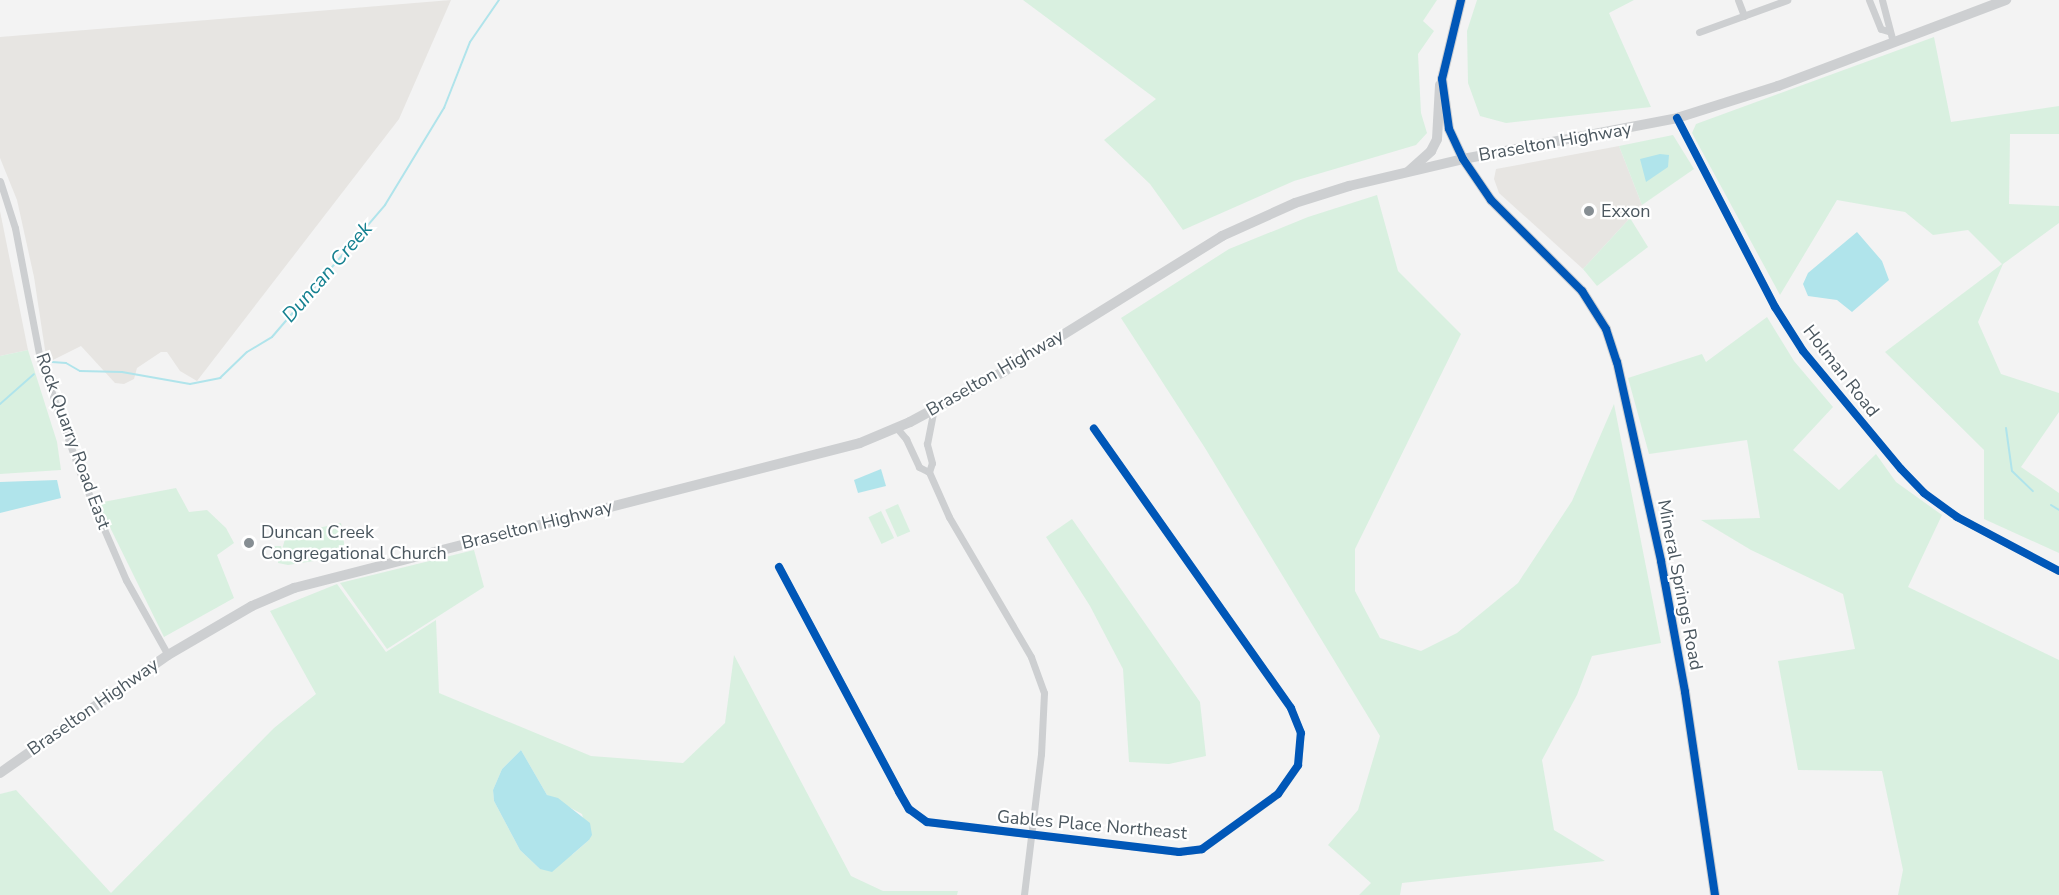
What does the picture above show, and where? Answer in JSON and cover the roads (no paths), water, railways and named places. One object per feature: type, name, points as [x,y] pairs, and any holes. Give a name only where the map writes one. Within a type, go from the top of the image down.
[{"type":"main road","points":[[1409,171],[1431,151],[1437,139],[1437,93],[1461,0]]},
{"type":"main road","name":"Braselton Highway","points":[[0,773],[168,654],[252,606],[321,579],[791,463],[896,427],[1003,372],[1222,236],[1295,203],[1409,171],[1677,118],[1778,86],[2006,0]]},
{"type":"main road","name":"Mineral Springs Road","points":[[1442,79],[1449,129],[1463,159],[1491,200],[1582,291],[1612,345],[1657,542],[1707,823],[1715,895]]},
{"type":"street","points":[[1738,0],[1744,16]]},
{"type":"street","points":[[1699,32],[1787,0]]},
{"type":"street","points":[[1869,0],[1881,29],[1888,31]]},
{"type":"street","points":[[1882,0],[1890,24],[1888,31],[1893,42]]},
{"type":"street","name":"Holman Road","points":[[1677,118],[1792,333],[1901,469],[1924,493],[1957,517],[2059,571]]},
{"type":"street","name":"Rock Quarry Road East","points":[[0,181],[15,228],[40,359],[82,478],[126,580],[168,654]]},
{"type":"street","points":[[928,472],[932,463],[927,444],[934,409]]},
{"type":"street","points":[[896,427],[906,439],[919,468],[928,472],[949,517],[1031,657],[1044,693],[1032,836],[1024,895]]},
{"type":"street","name":"Gables Place Northeast","points":[[779,567],[909,809],[927,822],[1179,852],[1202,849],[1278,794],[1298,765],[1301,733],[1291,708],[1094,429]]},
{"type":"water","points":[[1660,154],[1669,155],[1668,167],[1646,182],[1640,159]]},
{"type":"water","points":[[1857,232],[1882,261],[1889,280],[1852,312],[1837,300],[1808,296],[1803,284],[1808,273]]},
{"type":"water","points":[[881,469],[886,486],[858,493],[854,480]]},
{"type":"water","points":[[57,480],[61,498],[0,513],[0,482]]},
{"type":"water","points":[[521,750],[547,795],[558,798],[590,823],[592,835],[589,840],[552,872],[540,869],[520,850],[494,801],[493,790],[502,769]]},
{"type":"waterway","name":"Duncan Creek","points":[[52,362],[66,363],[80,371],[122,372],[190,384],[220,378],[247,352],[272,337],[385,205],[444,108],[470,42],[499,0]]},
{"type":"waterway","name":"Duncan Creek","points":[[0,404],[34,374]]},
{"type":"waterway","points":[[2006,428],[2012,471],[2033,491]]},
{"type":"waterway","points":[[2051,505],[2059,510]]},
{"type":"place","name":"Exxon","points":[[1589,211]]},
{"type":"place","name":"Duncan Creek Congregational Church","points":[[249,543]]}]
